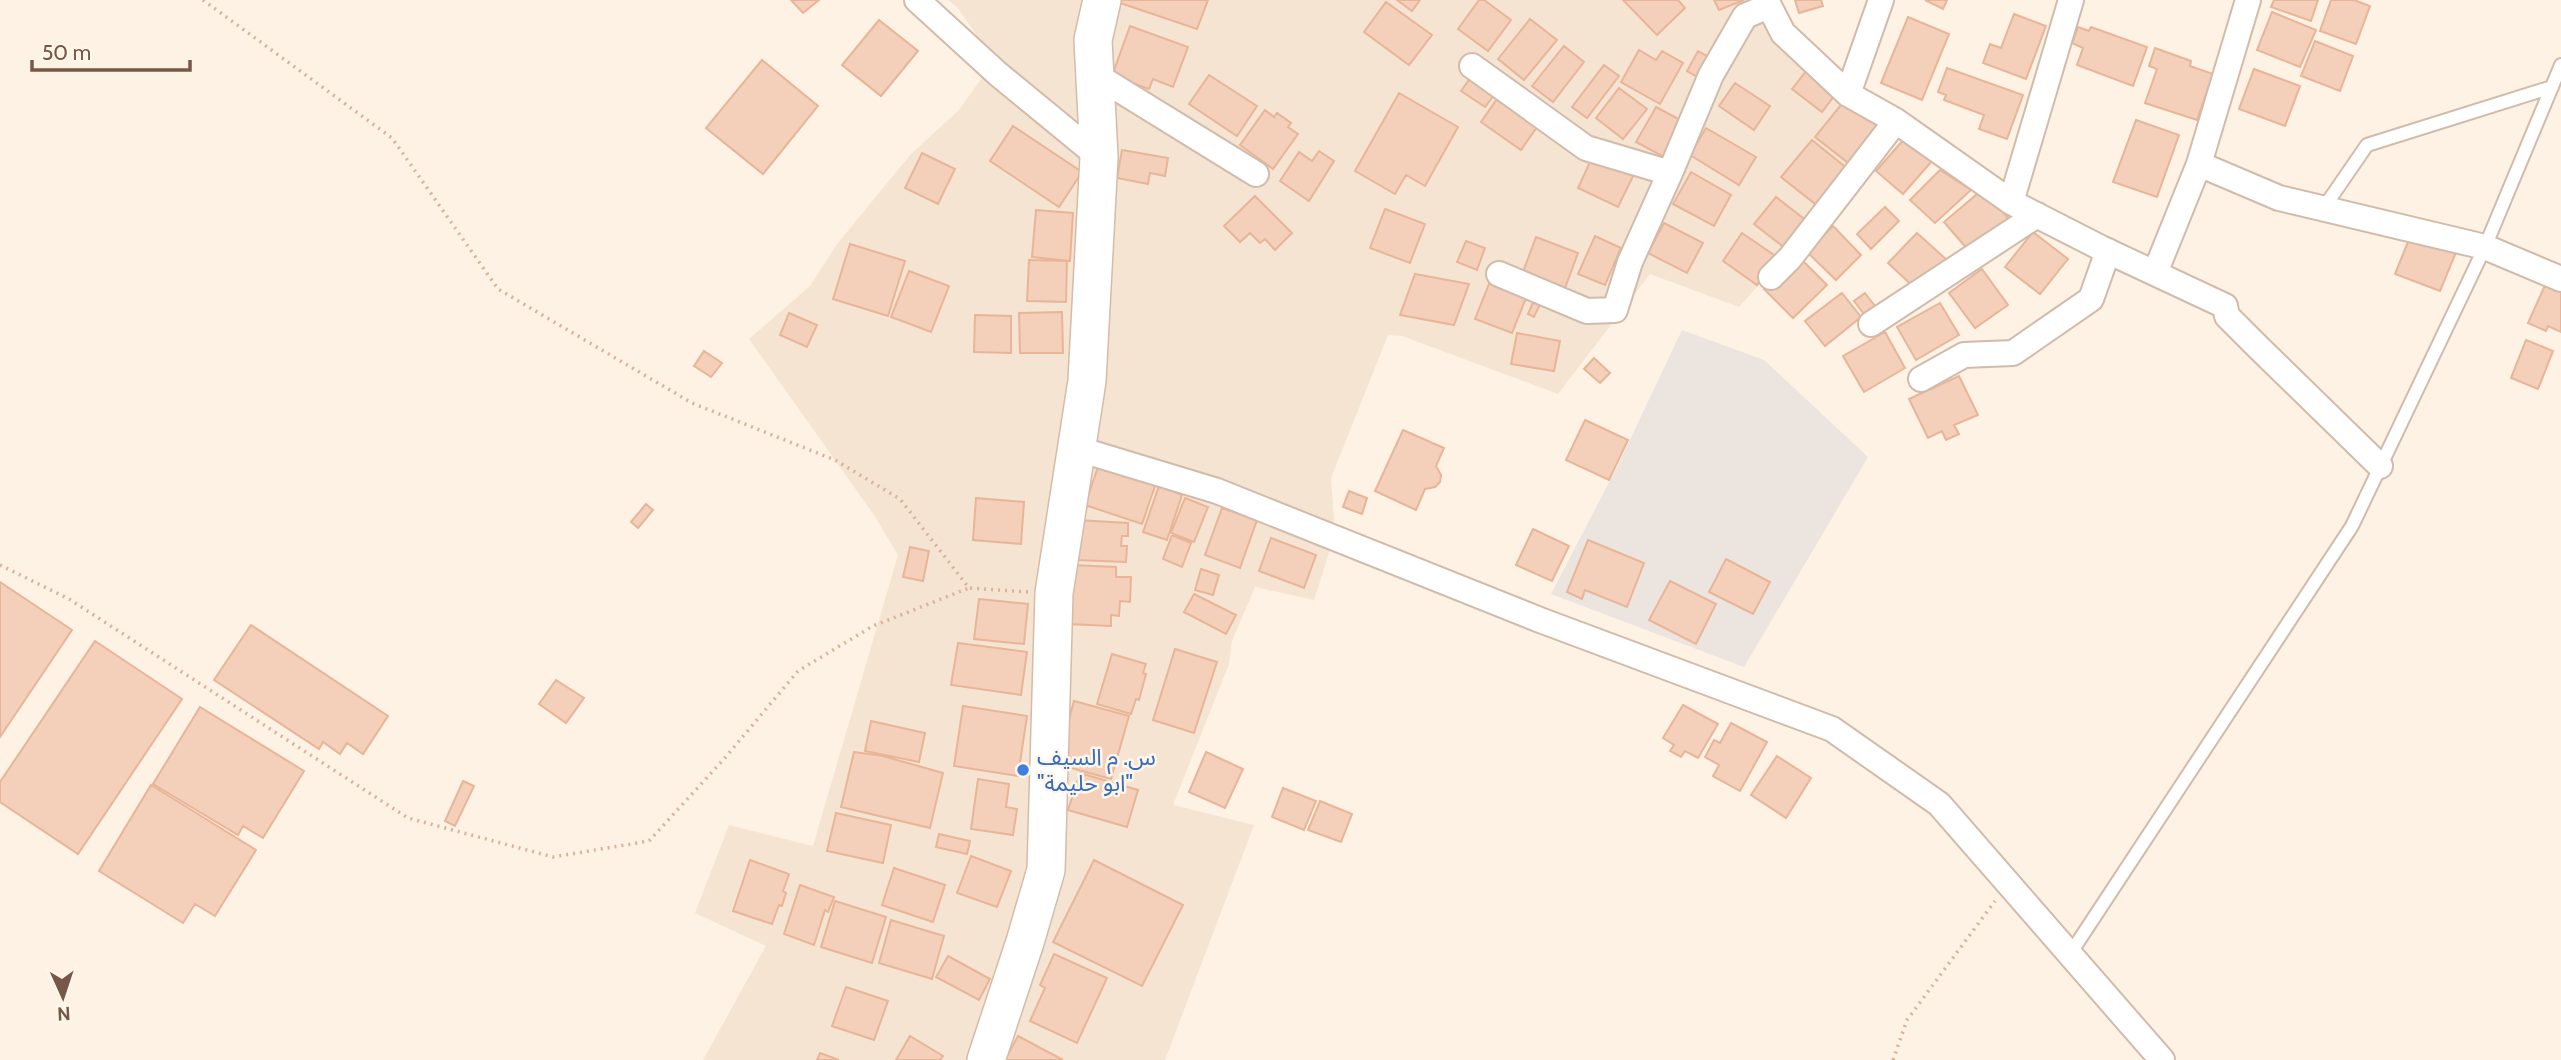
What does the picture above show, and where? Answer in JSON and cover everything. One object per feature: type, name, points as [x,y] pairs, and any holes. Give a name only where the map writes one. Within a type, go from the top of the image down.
[{"type":"street","points":[[917,0],[998,74],[1099,157]]},
{"type":"street","points":[[986,1060],[1046,870],[1054,593],[1087,381],[1099,157],[1093,40],[1102,0]]},
{"type":"street","points":[[1847,94],[1881,0]]},
{"type":"street","points":[[2011,202],[2071,0]]},
{"type":"street","points":[[2155,274],[2199,164],[2248,0]]},
{"type":"street","points":[[1499,274],[1587,311],[1615,310],[1630,262],[1710,75],[1745,16],[1768,3],[1783,33],[1847,94],[1896,121],[2011,202],[2225,306],[2227,316],[2380,466]]},
{"type":"street","points":[[1472,66],[1586,148],[1670,173]]},
{"type":"street","points":[[1094,74],[1256,174]]},
{"type":"street","points":[[1772,278],[1896,121]]},
{"type":"street","points":[[2199,164],[2279,198],[2486,247],[2561,279]]},
{"type":"street","points":[[1871,324],[2037,215]]},
{"type":"street","points":[[1921,379],[1964,355],[2013,353],[2091,299],[2108,251]]},
{"type":"street","points":[[1075,448],[1217,491],[1540,620],[1832,729],[1939,804],[2162,1060]]},
{"type":"lane","points":[[2070,954],[2352,526],[2486,247],[2561,65]]},
{"type":"lane","points":[[2323,209],[2367,145],[2552,87]]},
{"type":"path","points":[[203,0],[392,138],[498,289],[692,403],[835,460],[900,499],[969,588]]},
{"type":"path","points":[[0,565],[69,599],[408,818],[554,857],[649,841],[724,759],[798,671],[873,626],[969,588],[1054,593]]},
{"type":"path","points":[[1894,1060],[1907,1020],[2008,883]]},
{"type":"shaded area","points":[[948,0],[1781,0],[1788,20],[1896,125],[1797,243],[1739,307],[1650,274],[1558,394],[1402,336],[1388,335],[1331,478],[1335,534],[1314,600],[1255,587],[1232,641],[1229,664],[1173,805],[1254,825],[1165,1060],[703,1060],[766,946],[695,913],[729,825],[813,846],[898,555],[874,515],[749,339],[810,286],[837,244],[911,154],[959,110],[981,79],[985,47],[957,7]]},
{"type":"shaded area","points":[[1682,330],[1764,360],[1868,457],[1744,667],[1551,594],[1617,467]]},
{"type":"building","points":[[791,0],[819,0],[803,13]]},
{"type":"building","points":[[1117,0],[1208,0],[1197,29]]},
{"type":"building","points":[[1397,0],[1420,0],[1412,11]]},
{"type":"building","points":[[1479,0],[1484,0],[1511,20],[1488,51],[1458,29]]},
{"type":"building","points":[[1623,0],[1678,0],[1685,8],[1657,35]]},
{"type":"building","points":[[1714,0],[1744,0],[1719,10]]},
{"type":"building","points":[[1795,0],[1821,0],[1823,6],[1799,13]]},
{"type":"building","points":[[1925,0],[1947,0],[1943,9]]},
{"type":"building","points":[[2274,0],[2318,0],[2311,21],[2271,7]]},
{"type":"building","points":[[2331,0],[2354,0],[2370,6],[2356,44],[2320,31]]},
{"type":"building","points":[[1386,2],[1432,35],[1409,65],[1364,32]]},
{"type":"building","points":[[2272,12],[2316,30],[2300,67],[2257,50]]},
{"type":"building","points":[[2014,14],[2046,26],[2026,79],[1983,63],[1990,44],[2001,48]]},
{"type":"building","points":[[1908,17],[1949,34],[1922,100],[1881,83]]},
{"type":"building","points":[[1530,19],[1557,40],[1524,80],[1498,59]]},
{"type":"building","points":[[879,20],[918,51],[881,96],[842,65]]},
{"type":"building","points":[[1130,26],[1188,47],[1173,87],[1153,79],[1149,89],[1112,76]]},
{"type":"building","points":[[2078,27],[2089,31],[2091,27],[2147,47],[2133,86],[2077,65],[2083,48],[2072,43]]},
{"type":"building","points":[[2315,41],[2353,56],[2340,91],[2301,76]]},
{"type":"building","points":[[1564,46],[1584,62],[1553,102],[1532,86]]},
{"type":"building","points":[[2155,48],[2191,61],[2190,66],[2213,74],[2197,120],[2145,103],[2157,69],[2149,66]]},
{"type":"building","points":[[1639,50],[1656,60],[1662,51],[1683,63],[1660,104],[1621,82]]},
{"type":"building","points":[[1698,51],[1712,59],[1701,79],[1687,71]]},
{"type":"building","points":[[762,60],[818,106],[763,174],[706,128]]},
{"type":"building","points":[[1604,65],[1619,76],[1587,118],[1572,107]]},
{"type":"building","points":[[1811,65],[1841,87],[1822,112],[1792,89]]},
{"type":"building","points":[[1947,68],[2023,95],[2007,139],[1979,129],[1984,115],[1944,100],[1946,95],[1938,92]]},
{"type":"building","points":[[2254,69],[2300,86],[2285,126],[2239,109]]},
{"type":"building","points":[[1474,73],[1498,90],[1485,107],[1461,91]]},
{"type":"building","points":[[1209,75],[1257,106],[1237,136],[1189,104]]},
{"type":"building","points":[[1735,83],[1770,106],[1754,130],[1719,106]]},
{"type":"building","points":[[1619,88],[1647,109],[1623,139],[1596,118]]},
{"type":"building","points":[[1399,93],[1458,127],[1425,186],[1406,175],[1395,194],[1355,171]]},
{"type":"building","points":[[1497,99],[1544,117],[1521,150],[1481,122]]},
{"type":"building","points":[[1845,100],[1881,129],[1852,166],[1815,137]]},
{"type":"building","points":[[1656,107],[1686,123],[1666,158],[1636,142]]},
{"type":"building","points":[[1265,110],[1274,117],[1277,113],[1291,123],[1288,127],[1298,134],[1273,169],[1240,145]]},
{"type":"building","points":[[2136,120],[2179,135],[2157,197],[2113,182]]},
{"type":"building","points":[[1013,126],[1082,172],[1059,207],[990,161]]},
{"type":"building","points":[[1706,128],[1756,157],[1739,185],[1690,155]]},
{"type":"building","points":[[1905,138],[1932,161],[1903,194],[1876,171]]},
{"type":"building","points":[[1812,140],[1849,170],[1819,207],[1781,177]]},
{"type":"building","points":[[1122,150],[1168,158],[1165,176],[1150,173],[1148,184],[1117,178]]},
{"type":"building","points":[[1319,151],[1334,161],[1309,201],[1280,181],[1299,152],[1312,161]]},
{"type":"building","points":[[1595,151],[1636,170],[1618,207],[1578,188]]},
{"type":"building","points":[[922,153],[955,169],[938,204],[905,188]]},
{"type":"building","points":[[1940,170],[1971,190],[1935,223],[1910,200]]},
{"type":"building","points":[[1691,172],[1731,195],[1714,226],[1673,204]]},
{"type":"building","points":[[1983,189],[2008,218],[1969,251],[1944,222]]},
{"type":"building","points":[[1255,196],[1292,233],[1275,250],[1265,239],[1260,243],[1250,233],[1240,242],[1224,226]]},
{"type":"building","points":[[1776,197],[1808,222],[1786,249],[1754,224]]},
{"type":"building","points":[[1885,207],[1899,221],[1871,249],[1857,234]]},
{"type":"building","points":[[1385,209],[1425,224],[1410,263],[1370,248]]},
{"type":"building","points":[[1036,210],[1073,213],[1070,261],[1032,257]]},
{"type":"building","points":[[1664,223],[1703,243],[1687,273],[1648,253]]},
{"type":"building","points":[[1833,226],[1861,255],[1836,280],[1807,252]]},
{"type":"building","points":[[2033,232],[2068,259],[2040,294],[2005,267]]},
{"type":"building","points":[[2412,232],[2457,250],[2440,291],[2395,274]]},
{"type":"building","points":[[1742,233],[1777,257],[1757,285],[1723,261]]},
{"type":"building","points":[[1917,233],[1947,260],[1918,291],[1888,263]]},
{"type":"building","points":[[1595,236],[1621,248],[1605,285],[1578,274]]},
{"type":"building","points":[[1536,237],[1578,253],[1565,288],[1523,272]]},
{"type":"building","points":[[1466,241],[1485,248],[1477,270],[1457,262]]},
{"type":"building","points":[[850,244],[905,261],[888,316],[833,299]]},
{"type":"building","points":[[1798,256],[1827,285],[1793,318],[1764,289]]},
{"type":"building","points":[[1029,260],[1067,261],[1066,302],[1027,301]]},
{"type":"building","points":[[1982,269],[2008,305],[1975,328],[1949,293]]},
{"type":"building","points":[[909,271],[949,286],[931,332],[891,317]]},
{"type":"building","points":[[1415,274],[1469,284],[1454,325],[1400,315]]},
{"type":"building","points":[[1491,279],[1528,293],[1512,333],[1475,319]]},
{"type":"building","points":[[2546,283],[2561,290],[2561,332],[2548,326],[2546,331],[2528,323]]},
{"type":"building","points":[[1842,293],[1861,317],[1825,346],[1805,321]]},
{"type":"building","points":[[1865,293],[1878,310],[1867,318],[1854,301]]},
{"type":"building","points":[[1535,298],[1542,300],[1534,317],[1528,314]]},
{"type":"building","points":[[1940,303],[1959,335],[1916,360],[1897,327]]},
{"type":"building","points":[[1062,312],[1063,353],[1020,353],[1019,313]]},
{"type":"building","points":[[789,313],[817,325],[807,347],[780,335]]},
{"type":"building","points":[[975,315],[1011,316],[1011,353],[974,352]]},
{"type":"building","points":[[1885,332],[1905,368],[1864,392],[1843,356]]},
{"type":"building","points":[[1517,333],[1560,341],[1554,371],[1511,364]]},
{"type":"building","points":[[2526,340],[2553,351],[2538,389],[2511,378]]},
{"type":"building","points":[[704,351],[722,363],[711,377],[694,366]]},
{"type":"building","points":[[1594,358],[1610,373],[1600,383],[1584,369]]},
{"type":"building","points":[[1959,376],[1978,415],[1954,425],[1959,434],[1946,440],[1942,431],[1928,438],[1909,399]]},
{"type":"building","points":[[1585,420],[1628,440],[1609,480],[1566,460]]},
{"type":"building","points":[[1403,430],[1444,448],[1436,466],[1441,475],[1440,482],[1435,487],[1425,489],[1416,510],[1375,491]]},
{"type":"building","points":[[1099,464],[1156,483],[1142,524],[1085,505]]},
{"type":"building","points":[[1159,486],[1182,495],[1167,540],[1143,532]]},
{"type":"building","points":[[1349,491],[1367,498],[1362,514],[1343,507]]},
{"type":"building","points":[[976,498],[1024,502],[1021,544],[973,540]]},
{"type":"building","points":[[1185,498],[1208,507],[1194,542],[1171,533]]},
{"type":"building","points":[[646,504],[653,510],[638,528],[631,522]]},
{"type":"building","points":[[1222,508],[1257,520],[1240,568],[1205,555]]},
{"type":"building","points":[[1077,520],[1128,523],[1128,536],[1122,536],[1121,546],[1127,546],[1126,562],[1075,560]]},
{"type":"building","points":[[1533,529],[1569,546],[1552,581],[1516,565]]},
{"type":"building","points":[[1172,535],[1191,543],[1182,567],[1163,559]]},
{"type":"building","points":[[1271,538],[1316,555],[1304,588],[1259,571]]},
{"type":"building","points":[[1588,540],[1644,563],[1627,607],[1585,590],[1582,599],[1567,592]]},
{"type":"building","points":[[910,547],[929,551],[923,581],[903,577]]},
{"type":"building","points":[[1726,559],[1770,582],[1753,614],[1709,592]]},
{"type":"building","points":[[1070,565],[1116,567],[1116,577],[1131,577],[1130,602],[1120,601],[1119,616],[1111,615],[1111,626],[1067,624]]},
{"type":"building","points":[[1201,569],[1219,575],[1213,595],[1195,590]]},
{"type":"building","points":[[1670,581],[1716,604],[1696,644],[1649,620]]},
{"type":"building","points":[[0,582],[72,630],[0,737]]},
{"type":"building","points":[[1194,594],[1236,615],[1226,634],[1184,612]]},
{"type":"building","points":[[979,599],[1028,604],[1024,644],[974,639]]},
{"type":"building","points":[[251,625],[388,716],[363,754],[347,743],[340,754],[323,742],[319,749],[214,680]]},
{"type":"building","points":[[95,641],[182,699],[78,854],[0,802],[0,782]]},
{"type":"building","points":[[958,643],[1027,652],[1021,695],[951,685]]},
{"type":"building","points":[[1175,649],[1217,662],[1194,733],[1153,720]]},
{"type":"building","points":[[1112,654],[1146,664],[1139,700],[1136,699],[1131,714],[1097,704]]},
{"type":"building","points":[[556,680],[584,698],[566,723],[539,704]]},
{"type":"building","points":[[1074,701],[1129,716],[1111,779],[1057,764]]},
{"type":"building","points":[[1683,705],[1718,724],[1698,758],[1685,751],[1681,757],[1670,751],[1674,745],[1663,738]]},
{"type":"building","points":[[963,706],[1027,716],[1018,776],[954,766]]},
{"type":"building","points":[[200,707],[304,771],[263,838],[243,826],[238,835],[153,784]]},
{"type":"building","points":[[871,721],[925,733],[919,762],[865,751]]},
{"type":"building","points":[[1731,723],[1767,742],[1740,791],[1713,776],[1719,765],[1705,757],[1714,740],[1720,743]]},
{"type":"building","points":[[854,752],[883,756],[943,773],[930,828],[841,807]]},
{"type":"building","points":[[1206,752],[1243,769],[1225,808],[1189,792]]},
{"type":"building","points":[[1777,756],[1811,778],[1786,818],[1751,795]]},
{"type":"building","points":[[1080,773],[1138,790],[1127,827],[1068,810]]},
{"type":"building","points":[[978,779],[1009,784],[1006,807],[1017,809],[1013,835],[971,829]]},
{"type":"building","points":[[463,781],[474,786],[455,826],[445,821]]},
{"type":"building","points":[[151,785],[256,850],[215,916],[195,904],[183,923],[99,871]]},
{"type":"building","points":[[1283,788],[1316,801],[1304,830],[1272,817]]},
{"type":"building","points":[[1320,801],[1352,814],[1341,842],[1308,830]]},
{"type":"building","points":[[836,813],[891,825],[883,863],[827,851]]},
{"type":"building","points":[[939,834],[970,841],[967,854],[936,847]]},
{"type":"building","points":[[971,856],[1011,871],[997,907],[957,893]]},
{"type":"building","points":[[750,860],[789,874],[783,891],[786,893],[782,906],[779,905],[772,924],[733,911]]},
{"type":"building","points":[[1094,860],[1183,905],[1142,986],[1053,942]]},
{"type":"building","points":[[894,868],[945,885],[933,922],[882,905]]},
{"type":"building","points":[[800,885],[834,897],[828,912],[825,910],[814,945],[784,934]]},
{"type":"building","points":[[835,901],[886,917],[872,963],[821,947]]},
{"type":"building","points":[[891,920],[944,936],[932,979],[879,963]]},
{"type":"building","points":[[1054,954],[1107,978],[1077,1043],[1030,1021],[1045,988],[1040,985]]},
{"type":"building","points":[[948,956],[990,979],[979,1000],[936,977]]},
{"type":"building","points":[[846,987],[888,1001],[874,1040],[832,1026]]},
{"type":"building","points":[[910,1036],[943,1056],[940,1060],[896,1060]]},
{"type":"building","points":[[1018,1036],[1063,1060],[1005,1060]]},
{"type":"building","points":[[820,1053],[839,1060],[817,1060]]},
{"type":"place","name":"س. م السيف \"ابو حليمة\"","points":[[1023,770]]}]
